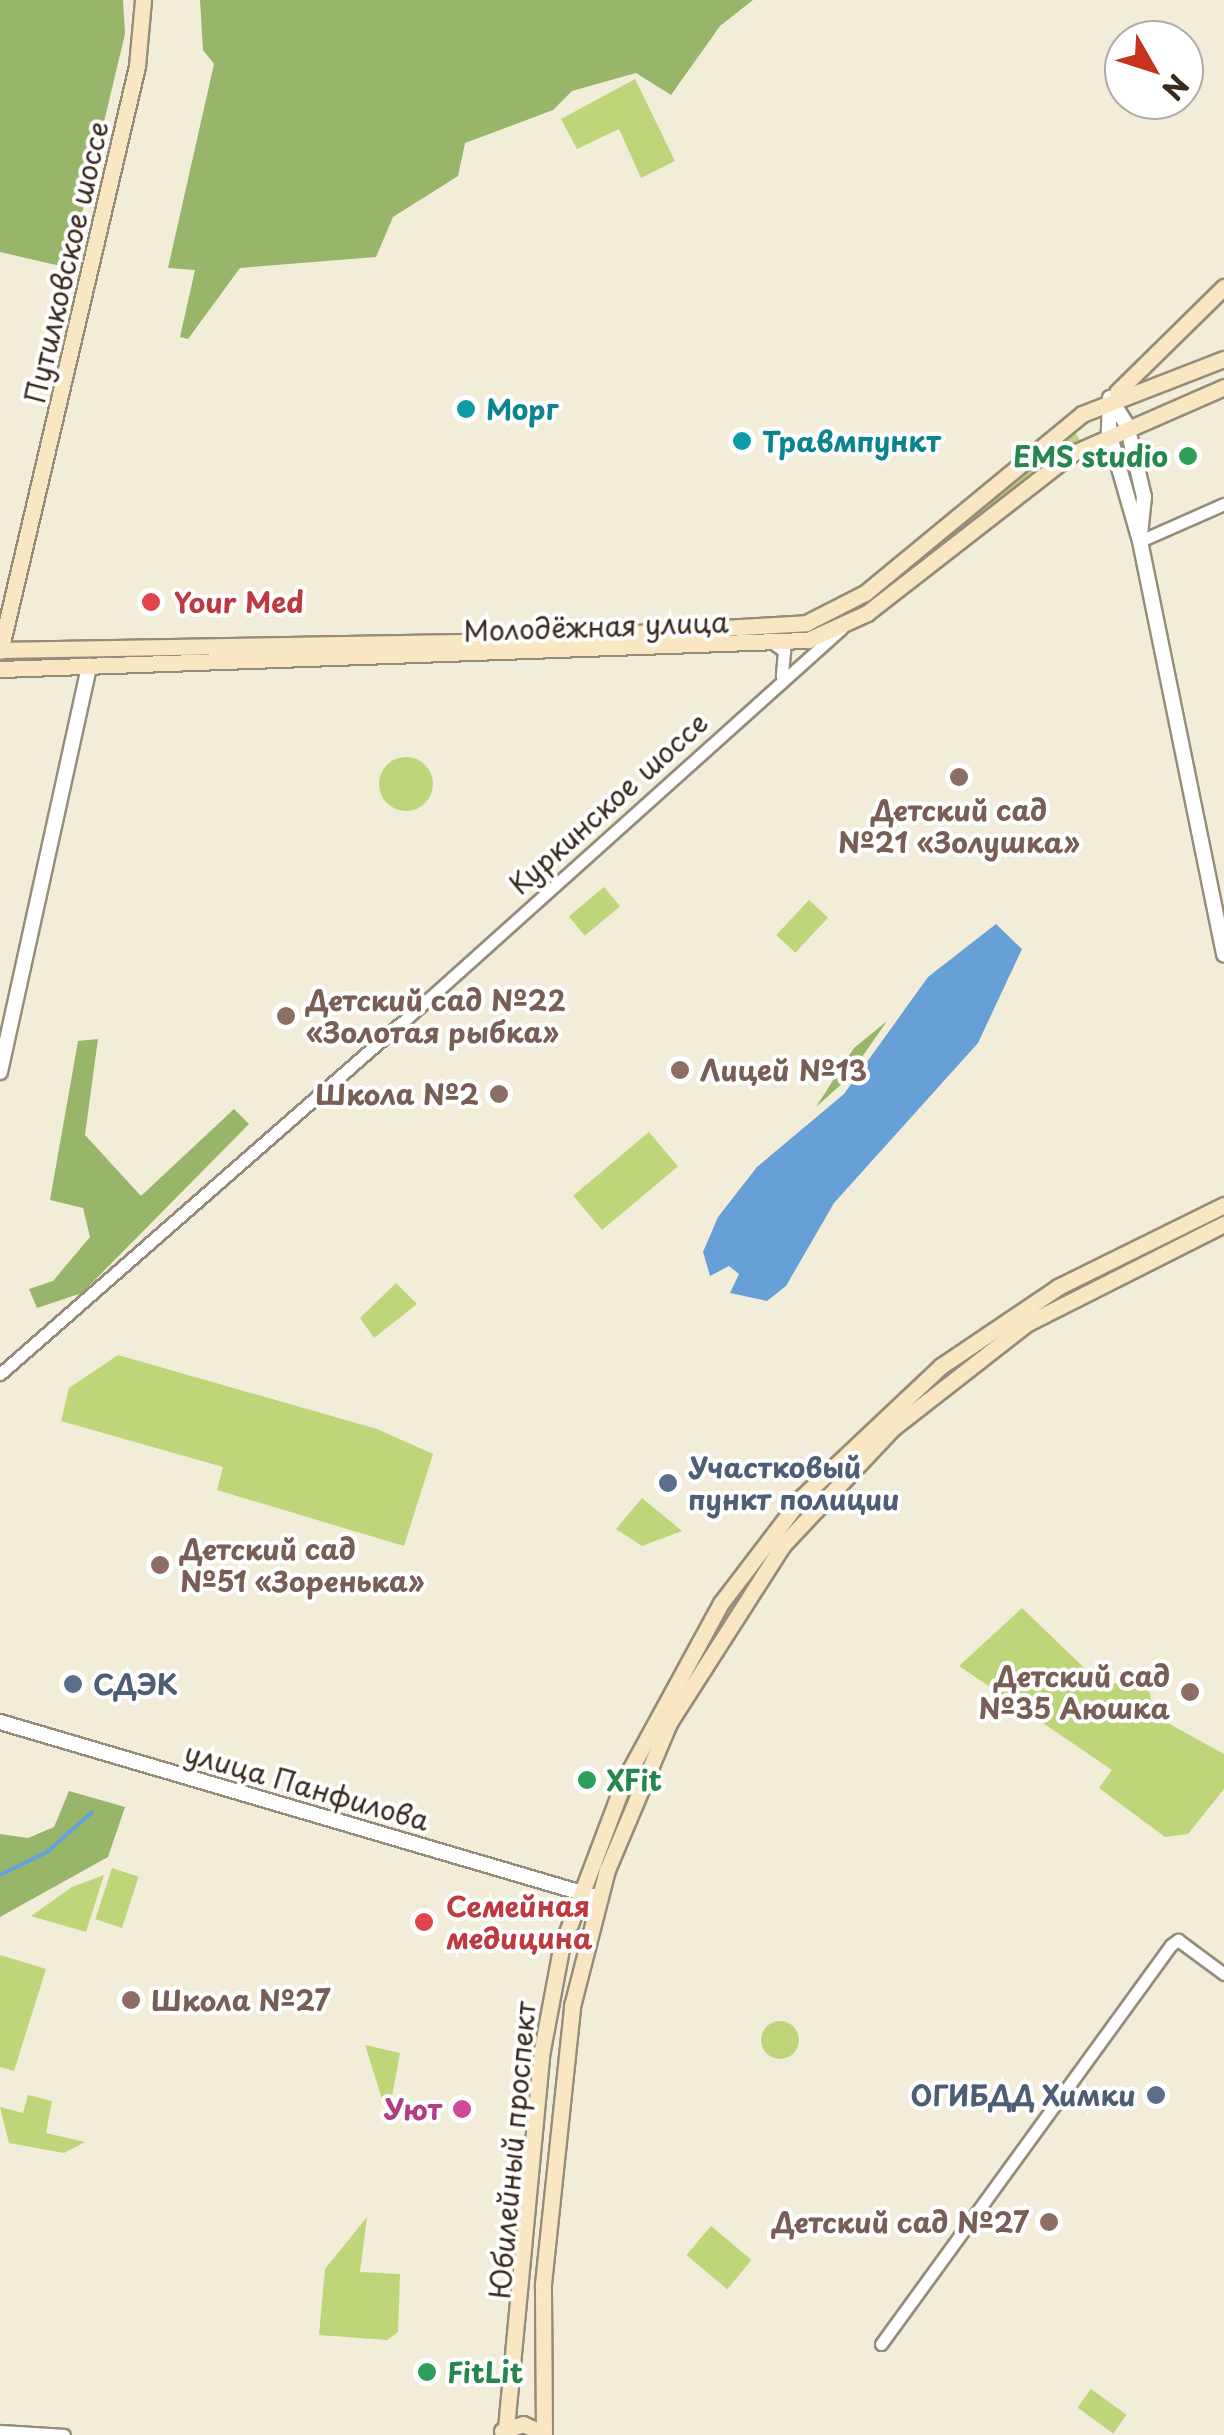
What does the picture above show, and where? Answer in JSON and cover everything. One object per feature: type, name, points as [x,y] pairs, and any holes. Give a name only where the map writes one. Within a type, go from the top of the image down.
[{"type":"main road","name":"Путилковское шоссе","points":[[0,651],[137,66],[143,0]]},
{"type":"main road","points":[[1110,398],[1224,287]]},
{"type":"main road","points":[[1110,398],[1224,359]]},
{"type":"main road","name":"Молодёжная улица","points":[[0,669],[773,643],[846,625],[1109,434],[1224,387]]},
{"type":"main road","name":"Молодёжная улица","points":[[0,651],[496,641],[806,623],[865,593],[1034,449],[1110,398]]},
{"type":"main road","name":"Юбилейный проспект","points":[[1224,1205],[1017,1310],[837,1459],[721,1603],[625,1779],[578,1892],[542,2050],[503,2432],[544,2434],[537,2382],[558,2103],[599,1898],[669,1723],[739,1606],[814,1507],[990,1349],[1065,1300],[1224,1224]]},
{"type":"street","points":[[1110,398],[1127,425],[1144,497],[1140,541]]},
{"type":"street","points":[[1110,398],[1109,434],[1140,541],[1224,955]]},
{"type":"street","points":[[1140,541],[1224,504]]},
{"type":"street","name":"Куркинское шоссе","points":[[0,1374],[403,1022],[846,625]]},
{"type":"street","points":[[773,643],[784,651],[781,680]]},
{"type":"street","points":[[0,1072],[89,666]]},
{"type":"street","name":"улица Панфилова","points":[[0,1722],[599,1898]]},
{"type":"street","points":[[881,2344],[1171,1945],[1178,1940],[1224,1974]]},
{"type":"street","points":[[0,2431],[64,2435]]},
{"type":"green space","points":[[0,0],[123,0],[125,34],[69,268],[0,252]]},
{"type":"green space","points":[[200,0],[753,0],[720,26],[671,95],[636,73],[572,91],[553,110],[465,143],[458,176],[393,217],[376,257],[240,268],[188,339],[180,337],[195,270],[168,268],[214,64],[203,50]]},
{"type":"green space","points":[[635,79],[675,161],[641,178],[619,129],[577,149],[561,119]]},
{"type":"green space","points":[[1074,430],[1080,441],[945,540],[1024,468]]},
{"type":"green space","points":[[406,757],[425,765],[433,784],[425,803],[406,811],[387,803],[379,784],[387,765]]},
{"type":"green space","points":[[604,887],[620,906],[585,936],[569,917]]},
{"type":"green space","points":[[809,900],[828,918],[795,953],[776,935]]},
{"type":"green space","points":[[887,1021],[846,1080],[816,1107],[854,1048]]},
{"type":"green space","points":[[98,1039],[85,1135],[141,1196],[234,1109],[249,1124],[82,1293],[37,1308],[29,1289],[53,1281],[90,1237],[83,1208],[50,1200],[78,1041]]},
{"type":"green space","points":[[649,1132],[678,1166],[602,1230],[573,1196]]},
{"type":"green space","points":[[396,1283],[417,1304],[374,1338],[360,1318]]},
{"type":"green space","points":[[118,1355],[377,1429],[433,1454],[404,1546],[217,1490],[223,1467],[61,1421],[69,1388]]},
{"type":"green space","points":[[642,1498],[682,1531],[642,1546],[616,1529]]},
{"type":"green space","points":[[1022,1608],[1104,1687],[1145,1674],[1155,1716],[1224,1754],[1224,1789],[1188,1834],[1165,1837],[1099,1788],[1112,1770],[959,1666]]},
{"type":"green space","points":[[69,1791],[125,1807],[108,1857],[0,1917],[0,1834],[28,1838],[54,1827]]},
{"type":"green space","points":[[112,1868],[139,1877],[122,1928],[95,1919]]},
{"type":"green space","points":[[104,1875],[86,1932],[31,1916],[72,1887]]},
{"type":"green space","points":[[0,1955],[46,1969],[14,2071],[0,2067]]},
{"type":"green space","points":[[780,2021],[793,2027],[799,2040],[793,2053],[780,2059],[767,2053],[761,2040],[767,2027]]},
{"type":"green space","points":[[365,2045],[400,2053],[388,2118]]},
{"type":"green space","points":[[28,2095],[52,2101],[46,2133],[85,2142],[64,2153],[9,2143],[0,2107],[23,2113]]},
{"type":"green space","points":[[367,2217],[360,2272],[400,2274],[398,2332],[387,2340],[319,2335],[325,2269]]},
{"type":"green space","points":[[711,2226],[752,2260],[727,2289],[687,2255]]},
{"type":"green space","points":[[1091,2389],[1127,2415],[1113,2433],[1077,2408]]},
{"type":"water","points":[[996,924],[1022,949],[978,1043],[834,1203],[786,1286],[767,1301],[730,1293],[739,1274],[729,1266],[710,1276],[703,1252],[718,1217],[757,1167],[844,1094],[928,977]]},
{"type":"waterway","points":[[0,1875],[47,1852],[92,1812]]},
{"type":"place","name":"Морг","points":[[466,409]]},
{"type":"place","name":"Травмпункт","points":[[742,441]]},
{"type":"place","name":"EMS studio","points":[[1188,456]]},
{"type":"place","name":"Your Med","points":[[151,602]]},
{"type":"place","name":"Детский сад №21 «Золушка»","points":[[959,777]]},
{"type":"place","name":"Детский сад №22 «Золотая рыбка»","points":[[286,1016]]},
{"type":"place","name":"Лицей №13","points":[[680,1070]]},
{"type":"place","name":"Школа №2","points":[[499,1094]]},
{"type":"place","name":"Участковый пункт полиции","points":[[668,1483]]},
{"type":"place","name":"Детский сад №51 «Зоренька»","points":[[160,1565]]},
{"type":"place","name":"СДЭК","points":[[73,1684]]},
{"type":"place","name":"Детский сад №35 Аюшка","points":[[1190,1692]]},
{"type":"place","name":"XFit","points":[[587,1780]]},
{"type":"place","name":"Семейная медицина","points":[[424,1922]]},
{"type":"place","name":"Школа №27","points":[[131,2000]]},
{"type":"place","name":"ОГИБДД Химки","points":[[1156,2095]]},
{"type":"place","name":"Уют","points":[[462,2109]]},
{"type":"place","name":"Детский сад №27","points":[[1049,2222]]},
{"type":"place","name":"FitLit","points":[[427,2372]]}]
